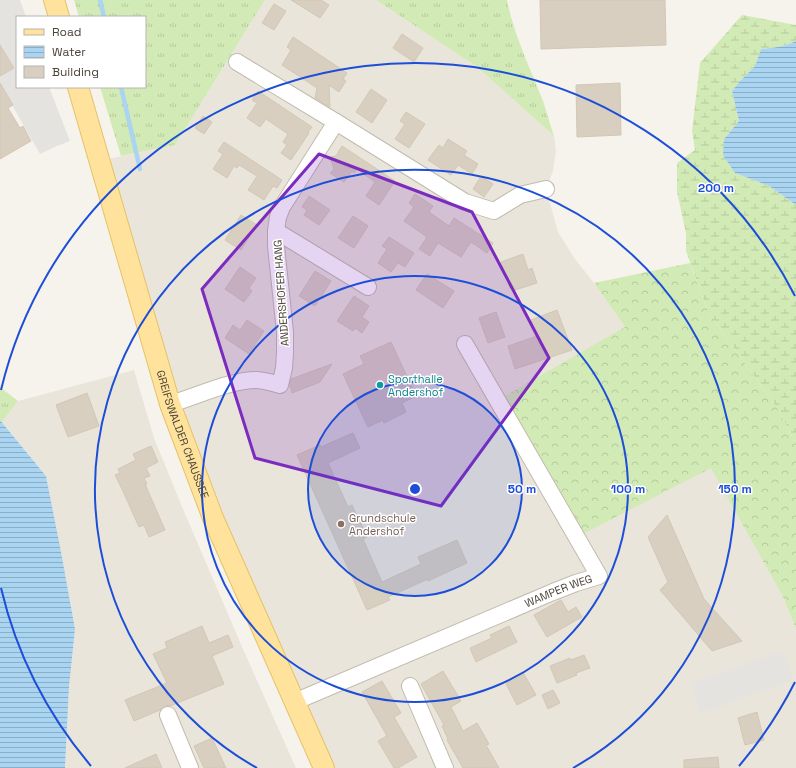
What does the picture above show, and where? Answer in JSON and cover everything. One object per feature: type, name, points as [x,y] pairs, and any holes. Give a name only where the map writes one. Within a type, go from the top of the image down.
[{"type":"main road","points":[[54,0],[59,16]]},
{"type":"main road","name":"GREIFSWALDER CHAUSSEE","points":[[78,88],[170,404],[213,518],[324,768]]},
{"type":"street","points":[[237,62],[465,202],[494,211],[520,195],[546,189]]},
{"type":"street","name":"ANDERSHOFER HANG","points":[[170,404],[238,382],[256,380],[280,385],[284,368],[285,353],[284,324],[276,246],[278,218],[282,207],[336,122]]},
{"type":"street","name":"ANDERSHOFER HANG","points":[[276,231],[368,287]]},
{"type":"street","name":"WAMPER WEG","points":[[294,702],[554,592],[599,576],[465,344]]},
{"type":"street","points":[[410,686],[440,767]]},
{"type":"street","points":[[168,715],[190,768]]},
{"type":"highlighted area","points":[[319,154],[472,212],[549,358],[441,506],[255,458],[202,289]]},
{"type":"shaded area","points":[[0,0],[20,0],[26,16],[16,16],[16,88],[49,88],[70,141],[40,154],[0,84],[0,76],[14,68],[0,45]]},
{"type":"shaded area","points":[[265,0],[376,0],[477,67],[554,136],[556,151],[553,171],[546,189],[558,232],[575,259],[625,327],[711,467],[783,597],[796,629],[796,768],[324,768],[213,518],[99,161],[175,145]]},
{"type":"shaded area","points":[[134,370],[154,438],[243,649],[296,768],[65,768],[69,687],[75,629],[46,476],[2,422],[18,401]]},
{"type":"shaded area","points":[[782,651],[789,665],[793,680],[700,714],[691,683]]},
{"type":"green space","points":[[74,0],[265,0],[175,145],[121,156],[100,88],[146,88],[146,16],[79,16]]},
{"type":"green space","points":[[376,0],[507,0],[518,39],[543,101],[554,136],[477,67]]},
{"type":"green space","points":[[742,15],[796,25],[796,41],[783,46],[761,49],[755,66],[732,91],[739,121],[724,139],[735,173],[769,186],[796,205],[796,443],[776,406],[708,312],[686,251],[686,233],[677,192],[677,163],[695,150],[692,131],[700,63]]},
{"type":"green space","points":[[690,263],[708,312],[776,406],[796,443],[796,629],[783,597],[711,468],[577,537],[498,400],[625,327],[594,283]]},
{"type":"green space","points":[[0,387],[18,401],[2,422],[0,420]]},
{"type":"water","points":[[796,41],[796,205],[769,186],[735,173],[723,155],[724,139],[739,121],[732,91],[755,66],[761,49],[783,46]]},
{"type":"water","points":[[0,420],[46,476],[61,552],[75,629],[69,687],[65,768],[0,768]]},
{"type":"building","points":[[291,0],[321,0],[329,5],[320,18]]},
{"type":"building","points":[[540,0],[665,0],[666,45],[541,49]]},
{"type":"building","points":[[274,4],[286,11],[274,30],[262,23]]},
{"type":"building","points":[[402,34],[423,48],[414,62],[393,48]]},
{"type":"building","points":[[293,37],[347,73],[343,79],[346,81],[339,92],[329,85],[330,107],[315,98],[317,88],[282,65],[291,50],[287,47]]},
{"type":"building","points":[[0,45],[14,68],[0,76]]},
{"type":"building","points":[[0,83],[13,105],[8,108],[20,128],[23,126],[31,141],[0,159]]},
{"type":"building","points":[[620,83],[621,135],[577,137],[576,85]]},
{"type":"building","points":[[371,89],[387,100],[372,123],[356,112]]},
{"type":"building","points":[[258,91],[312,127],[291,160],[281,153],[287,145],[283,142],[288,134],[266,119],[260,127],[247,118],[257,103],[252,100]]},
{"type":"building","points":[[406,112],[425,124],[409,148],[395,139],[405,124],[400,121]]},
{"type":"building","points":[[203,116],[212,122],[204,134],[195,128]]},
{"type":"building","points":[[448,139],[467,151],[464,155],[478,164],[472,174],[458,165],[451,175],[428,160],[439,145],[443,148]]},
{"type":"building","points":[[224,142],[282,180],[277,188],[273,186],[264,200],[248,190],[257,176],[239,165],[237,168],[234,166],[227,178],[213,169],[223,154],[218,151]]},
{"type":"building","points":[[342,146],[395,181],[379,205],[366,196],[375,182],[357,169],[354,173],[352,171],[344,182],[330,173],[334,169],[330,157],[336,156]]},
{"type":"building","points":[[481,176],[493,184],[484,197],[473,189]]},
{"type":"building","points":[[415,194],[433,206],[429,212],[449,226],[454,218],[493,243],[487,253],[471,242],[461,257],[438,243],[430,256],[419,249],[427,237],[404,221],[414,207],[409,203]]},
{"type":"building","points":[[309,196],[330,210],[319,225],[304,215],[307,210],[302,207]]},
{"type":"building","points":[[241,215],[257,225],[241,250],[225,240]]},
{"type":"building","points":[[353,216],[368,226],[354,248],[338,238]]},
{"type":"building","points":[[389,237],[414,253],[405,267],[398,263],[391,272],[378,263],[387,249],[382,246]]},
{"type":"building","points":[[523,254],[528,270],[532,268],[537,283],[515,290],[514,286],[510,288],[501,262]]},
{"type":"building","points":[[240,267],[256,278],[249,288],[252,291],[244,302],[225,289]]},
{"type":"building","points":[[315,271],[331,281],[315,306],[299,296]]},
{"type":"building","points":[[427,274],[454,291],[443,308],[416,290]]},
{"type":"building","points":[[354,296],[369,306],[362,317],[369,322],[362,333],[355,328],[353,331],[337,321]]},
{"type":"building","points":[[557,310],[572,350],[515,369],[508,346],[537,336],[531,320]]},
{"type":"building","points":[[496,312],[505,337],[488,343],[479,318]]},
{"type":"building","points":[[247,320],[264,331],[249,354],[225,338],[233,325],[240,330]]},
{"type":"building","name":"Sporthalle Andershof","points":[[391,342],[416,396],[402,403],[406,412],[384,423],[383,420],[368,427],[343,374],[364,364],[360,356]]},
{"type":"building","points":[[332,364],[320,382],[292,393],[290,385],[291,379]]},
{"type":"building","points":[[87,393],[99,426],[68,437],[56,405]]},
{"type":"building","points":[[353,433],[360,448],[328,463],[348,507],[352,505],[367,537],[363,539],[382,582],[421,564],[418,557],[457,540],[467,563],[388,597],[390,600],[367,610],[297,455],[320,445],[321,447]]},
{"type":"building","points":[[151,446],[158,462],[146,468],[150,476],[144,478],[147,484],[145,484],[165,530],[149,537],[144,525],[139,527],[115,475],[120,473],[118,469],[136,460],[133,454]]},
{"type":"building","points":[[667,515],[704,599],[742,641],[712,651],[660,590],[668,582],[648,537]]},
{"type":"building","points":[[561,600],[568,612],[576,607],[582,617],[547,637],[534,615]]},
{"type":"building","points":[[202,626],[209,643],[228,635],[233,647],[212,656],[224,684],[170,706],[165,706],[160,710],[134,721],[125,700],[167,683],[153,654],[167,648],[165,642]]},
{"type":"building","points":[[509,626],[517,642],[476,662],[470,648],[492,638],[490,635]]},
{"type":"building","points":[[584,655],[590,668],[576,673],[577,675],[557,683],[550,666],[570,658],[571,660]]},
{"type":"building","points":[[443,671],[461,701],[451,707],[463,731],[477,723],[489,744],[486,745],[499,768],[463,768],[447,740],[448,739],[442,726],[444,725],[421,684]]},
{"type":"building","points":[[524,674],[536,695],[517,705],[506,684]]},
{"type":"building","points":[[382,681],[401,713],[394,717],[417,757],[398,768],[394,768],[378,741],[387,736],[362,692]]},
{"type":"building","points":[[553,690],[560,703],[548,709],[542,695]]},
{"type":"building","points":[[757,712],[764,740],[745,745],[738,718]]},
{"type":"building","points":[[212,738],[226,768],[204,768],[194,746]]},
{"type":"building","points":[[156,754],[162,768],[125,768]]},
{"type":"building","points":[[718,757],[719,768],[684,768],[684,760]]},
{"type":"waterway","points":[[100,0],[104,16]]},
{"type":"waterway","points":[[121,88],[140,169]]},
{"type":"place","name":"Sporthalle Andershof","points":[[380,385]]},
{"type":"place","name":"Grundschule Andershof","points":[[341,524]]}]
